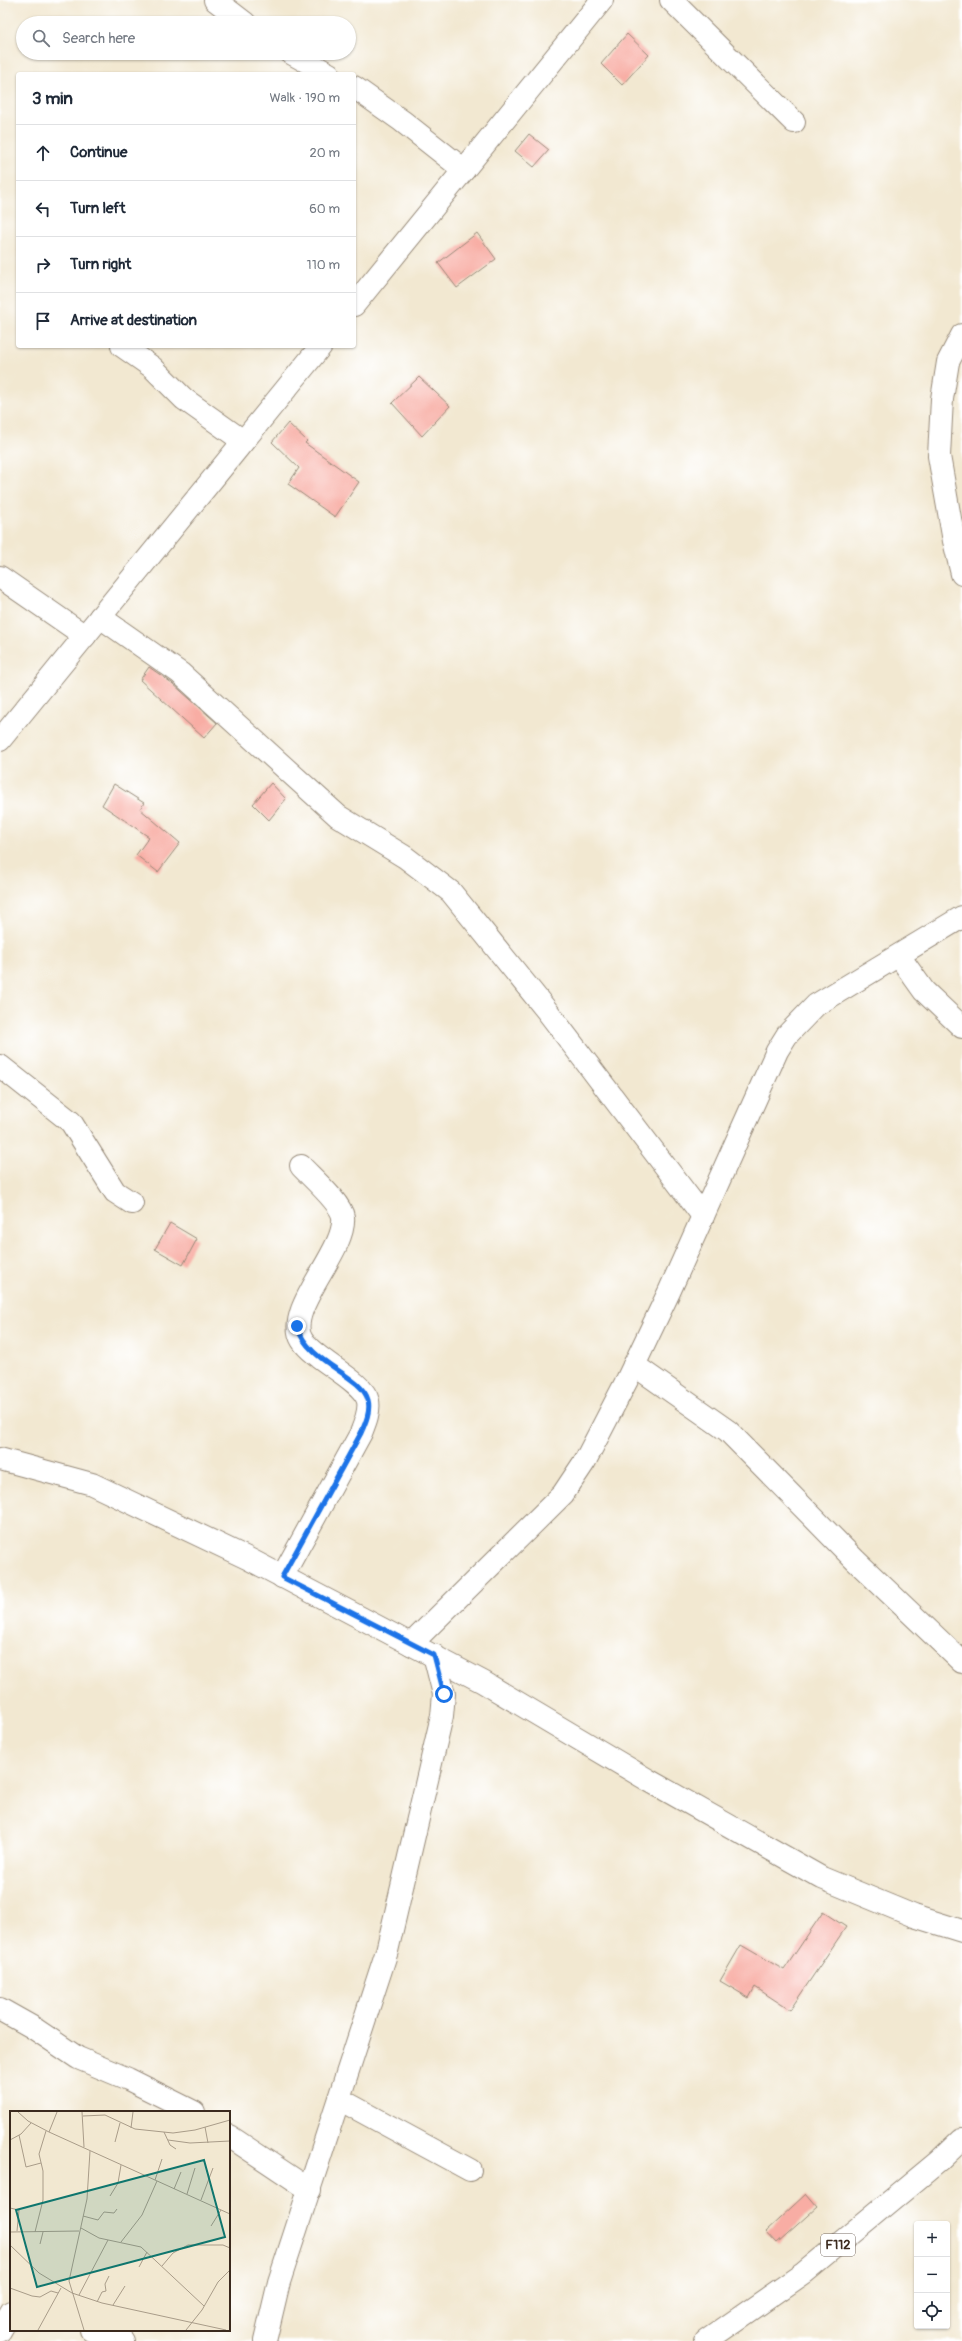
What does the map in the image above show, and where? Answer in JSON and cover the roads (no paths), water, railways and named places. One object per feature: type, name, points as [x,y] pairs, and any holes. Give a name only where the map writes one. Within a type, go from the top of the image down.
[{"type":"street","points":[[215,0],[236,16]]},
{"type":"street","points":[[356,303],[602,0]]},
{"type":"street","points":[[671,0],[794,122]]},
{"type":"street","points":[[303,60],[324,72]]},
{"type":"street","points":[[356,89],[464,170]]},
{"type":"street","points":[[962,335],[948,362],[942,399],[939,456],[954,541],[962,574]]},
{"type":"street","points":[[125,348],[152,368],[184,399],[243,441]]},
{"type":"street","points":[[0,740],[319,348]]},
{"type":"street","points":[[0,577],[85,636]]},
{"type":"street","points":[[100,617],[180,673],[338,816],[405,857],[451,892],[548,1012],[704,1216]]},
{"type":"street","points":[[411,1644],[563,1494],[585,1461],[634,1365],[704,1216],[777,1051],[788,1035],[816,1005],[962,917]]},
{"type":"street","points":[[899,956],[924,992],[962,1027]]},
{"type":"street","points":[[0,1066],[71,1122],[115,1192],[132,1203]]},
{"type":"street","points":[[282,1577],[361,1433],[368,1416],[368,1400],[360,1388],[309,1349],[301,1339],[297,1326],[304,1306],[342,1233],[343,1216],[333,1200],[301,1166]]},
{"type":"street","points":[[634,1365],[728,1431],[855,1560],[962,1662]]},
{"type":"street","points":[[0,1459],[92,1484],[282,1577],[434,1655],[822,1878],[914,1916],[962,1931]]},
{"type":"street","points":[[265,2341],[279,2282],[340,2099],[387,1951],[442,1716],[444,1694],[434,1655]]},
{"type":"street","points":[[0,2009],[32,2027],[78,2058],[128,2079],[192,2111]]},
{"type":"street","points":[[340,2099],[470,2170]]},
{"type":"street","points":[[230,2137],[310,2190]]},
{"type":"street","name":"F112","points":[[706,2341],[804,2273],[939,2161],[962,2138]]},
{"type":"street","points":[[0,2331],[10,2314]]},
{"type":"street","points":[[94,2331],[124,2341]]}]
